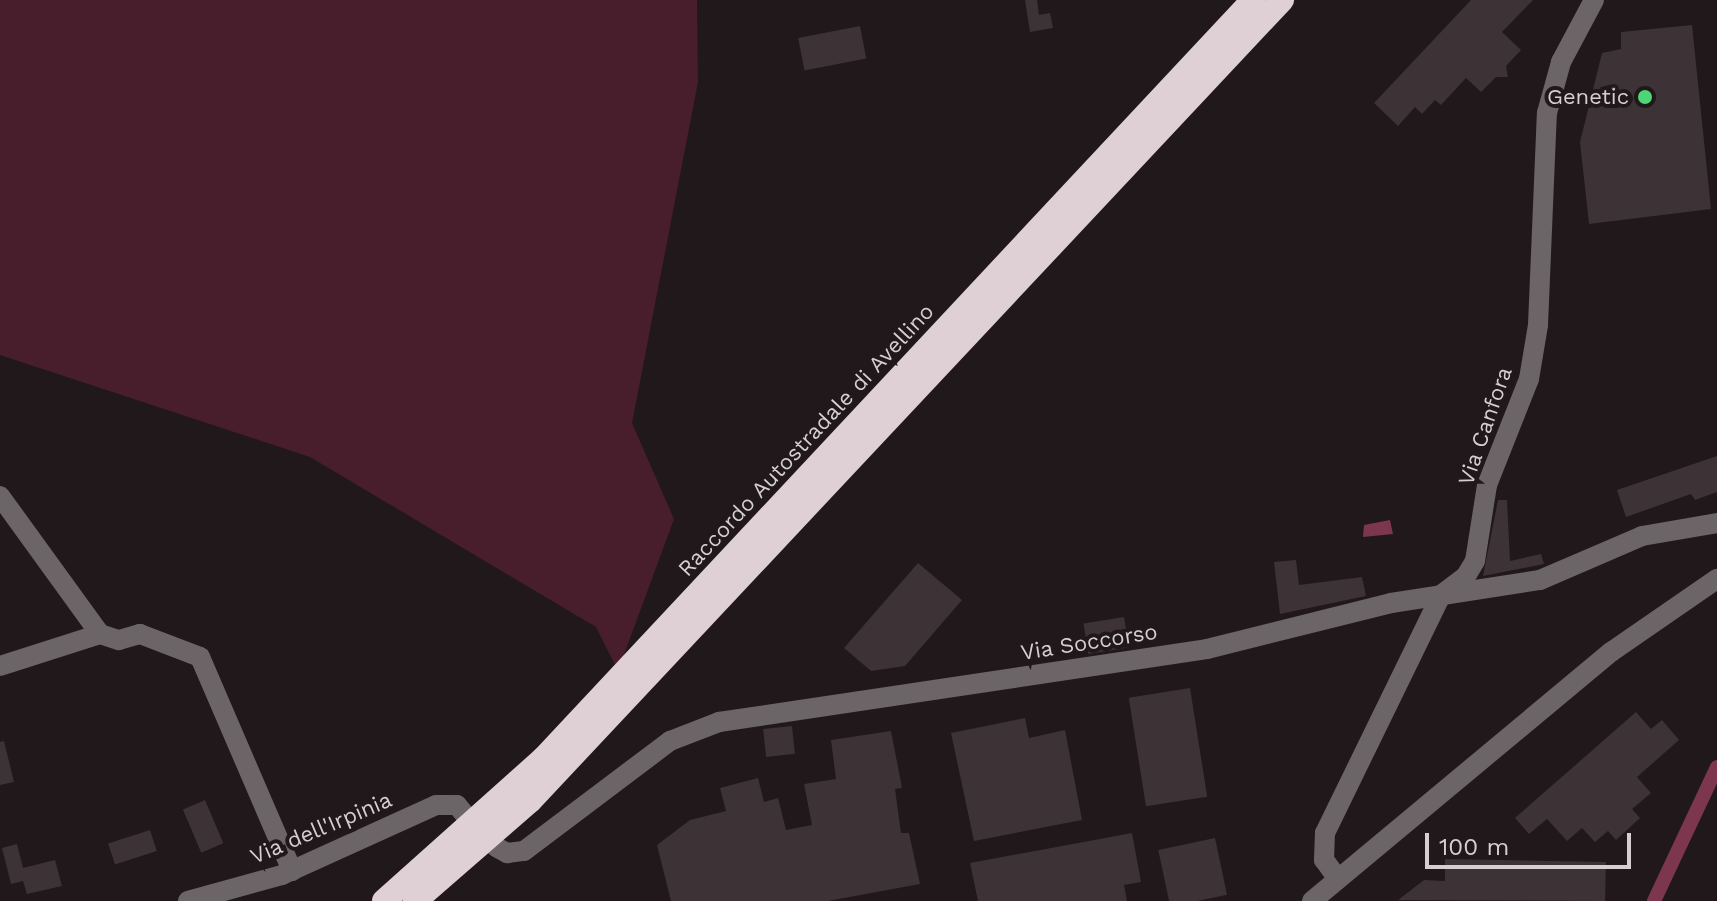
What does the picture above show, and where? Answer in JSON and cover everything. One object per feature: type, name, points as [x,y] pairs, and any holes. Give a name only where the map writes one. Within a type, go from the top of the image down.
[{"type":"highway","name":"Raccordo Autostradale di Avellino","points":[[384,901],[544,758],[1253,0]]},
{"type":"highway","name":"Raccordo Autostradale di Avellino","points":[[415,901],[530,801],[1282,0]]},
{"type":"street","name":"Via Canfora","points":[[1338,879],[1324,860],[1325,833],[1441,595],[1466,576],[1475,561],[1487,485],[1529,379],[1538,325],[1547,113],[1561,62],[1594,0]]},
{"type":"street","points":[[0,496],[100,634]]},
{"type":"street","name":"Via Soccorso","points":[[496,847],[507,853],[524,851],[670,741],[719,722],[1207,649],[1441,595],[1540,580],[1642,536],[1717,523]]},
{"type":"street","points":[[1312,901],[1611,652],[1717,579]]},
{"type":"street","points":[[0,666],[100,634],[119,640],[140,634],[200,657],[292,871]]},
{"type":"street","name":"Via dell'Irpinia","points":[[188,901],[292,871],[436,805],[457,805],[466,816]]},
{"type":"shaded area","points":[[0,0],[697,0],[698,82],[632,423],[674,519],[618,671],[596,627],[310,457],[0,355]]},
{"type":"shaded area","points":[[1390,520],[1393,534],[1363,537],[1364,525]]},
{"type":"building","points":[[1025,0],[1037,0],[1039,15],[1050,13],[1053,28],[1030,32]]},
{"type":"building","points":[[1471,0],[1533,0],[1502,32],[1521,50],[1506,66],[1508,77],[1496,77],[1481,92],[1466,78],[1441,105],[1435,100],[1422,114],[1415,107],[1398,126],[1374,103]]},
{"type":"building","name":"Genetic","points":[[1692,25],[1711,209],[1589,224],[1580,142],[1602,53],[1621,49],[1621,32]]},
{"type":"building","points":[[860,26],[866,58],[804,70],[798,38]]},
{"type":"building","points":[[1717,456],[1717,492],[1695,500],[1691,494],[1626,517],[1617,490]]},
{"type":"building","points":[[1498,500],[1507,500],[1510,561],[1541,554],[1544,564],[1483,576]]},
{"type":"building","points":[[1296,560],[1299,585],[1362,577],[1366,596],[1280,614],[1274,562]]},
{"type":"building","points":[[918,563],[962,600],[905,666],[871,671],[844,648]]},
{"type":"building","points":[[1124,617],[1129,648],[1088,654],[1084,623]]},
{"type":"building","points":[[1190,688],[1207,797],[1146,806],[1129,698]]},
{"type":"building","points":[[1636,712],[1651,729],[1662,720],[1679,740],[1637,777],[1651,793],[1632,809],[1640,818],[1616,840],[1608,831],[1595,842],[1582,828],[1567,841],[1547,819],[1529,834],[1515,818]]},
{"type":"building","points":[[1025,718],[1029,738],[1065,730],[1082,820],[974,841],[951,733]]},
{"type":"building","points":[[792,726],[795,754],[766,757],[763,729]]},
{"type":"building","points":[[891,731],[902,788],[895,789],[901,833],[909,833],[920,884],[828,901],[671,901],[657,845],[690,820],[726,811],[720,788],[758,778],[764,802],[778,798],[786,830],[812,825],[804,784],[836,779],[831,740]]},
{"type":"building","points":[[4,741],[14,782],[0,785],[0,742]]},
{"type":"building","points":[[205,800],[223,843],[201,853],[183,809]]},
{"type":"building","points":[[150,830],[157,851],[115,865],[108,844]]},
{"type":"building","points":[[1132,833],[1141,882],[1124,885],[1127,901],[978,901],[970,863]]},
{"type":"building","points":[[1215,838],[1227,895],[1198,901],[1169,901],[1158,850]]},
{"type":"building","points":[[17,844],[23,868],[55,860],[62,886],[27,894],[23,881],[11,884],[2,848]]},
{"type":"building","points":[[1445,859],[1606,862],[1605,901],[1398,900],[1424,880],[1445,881]]},
{"type":"waterway","points":[[1654,901],[1717,767]]},
{"type":"place","name":"Genetic","points":[[1645,97]]}]
